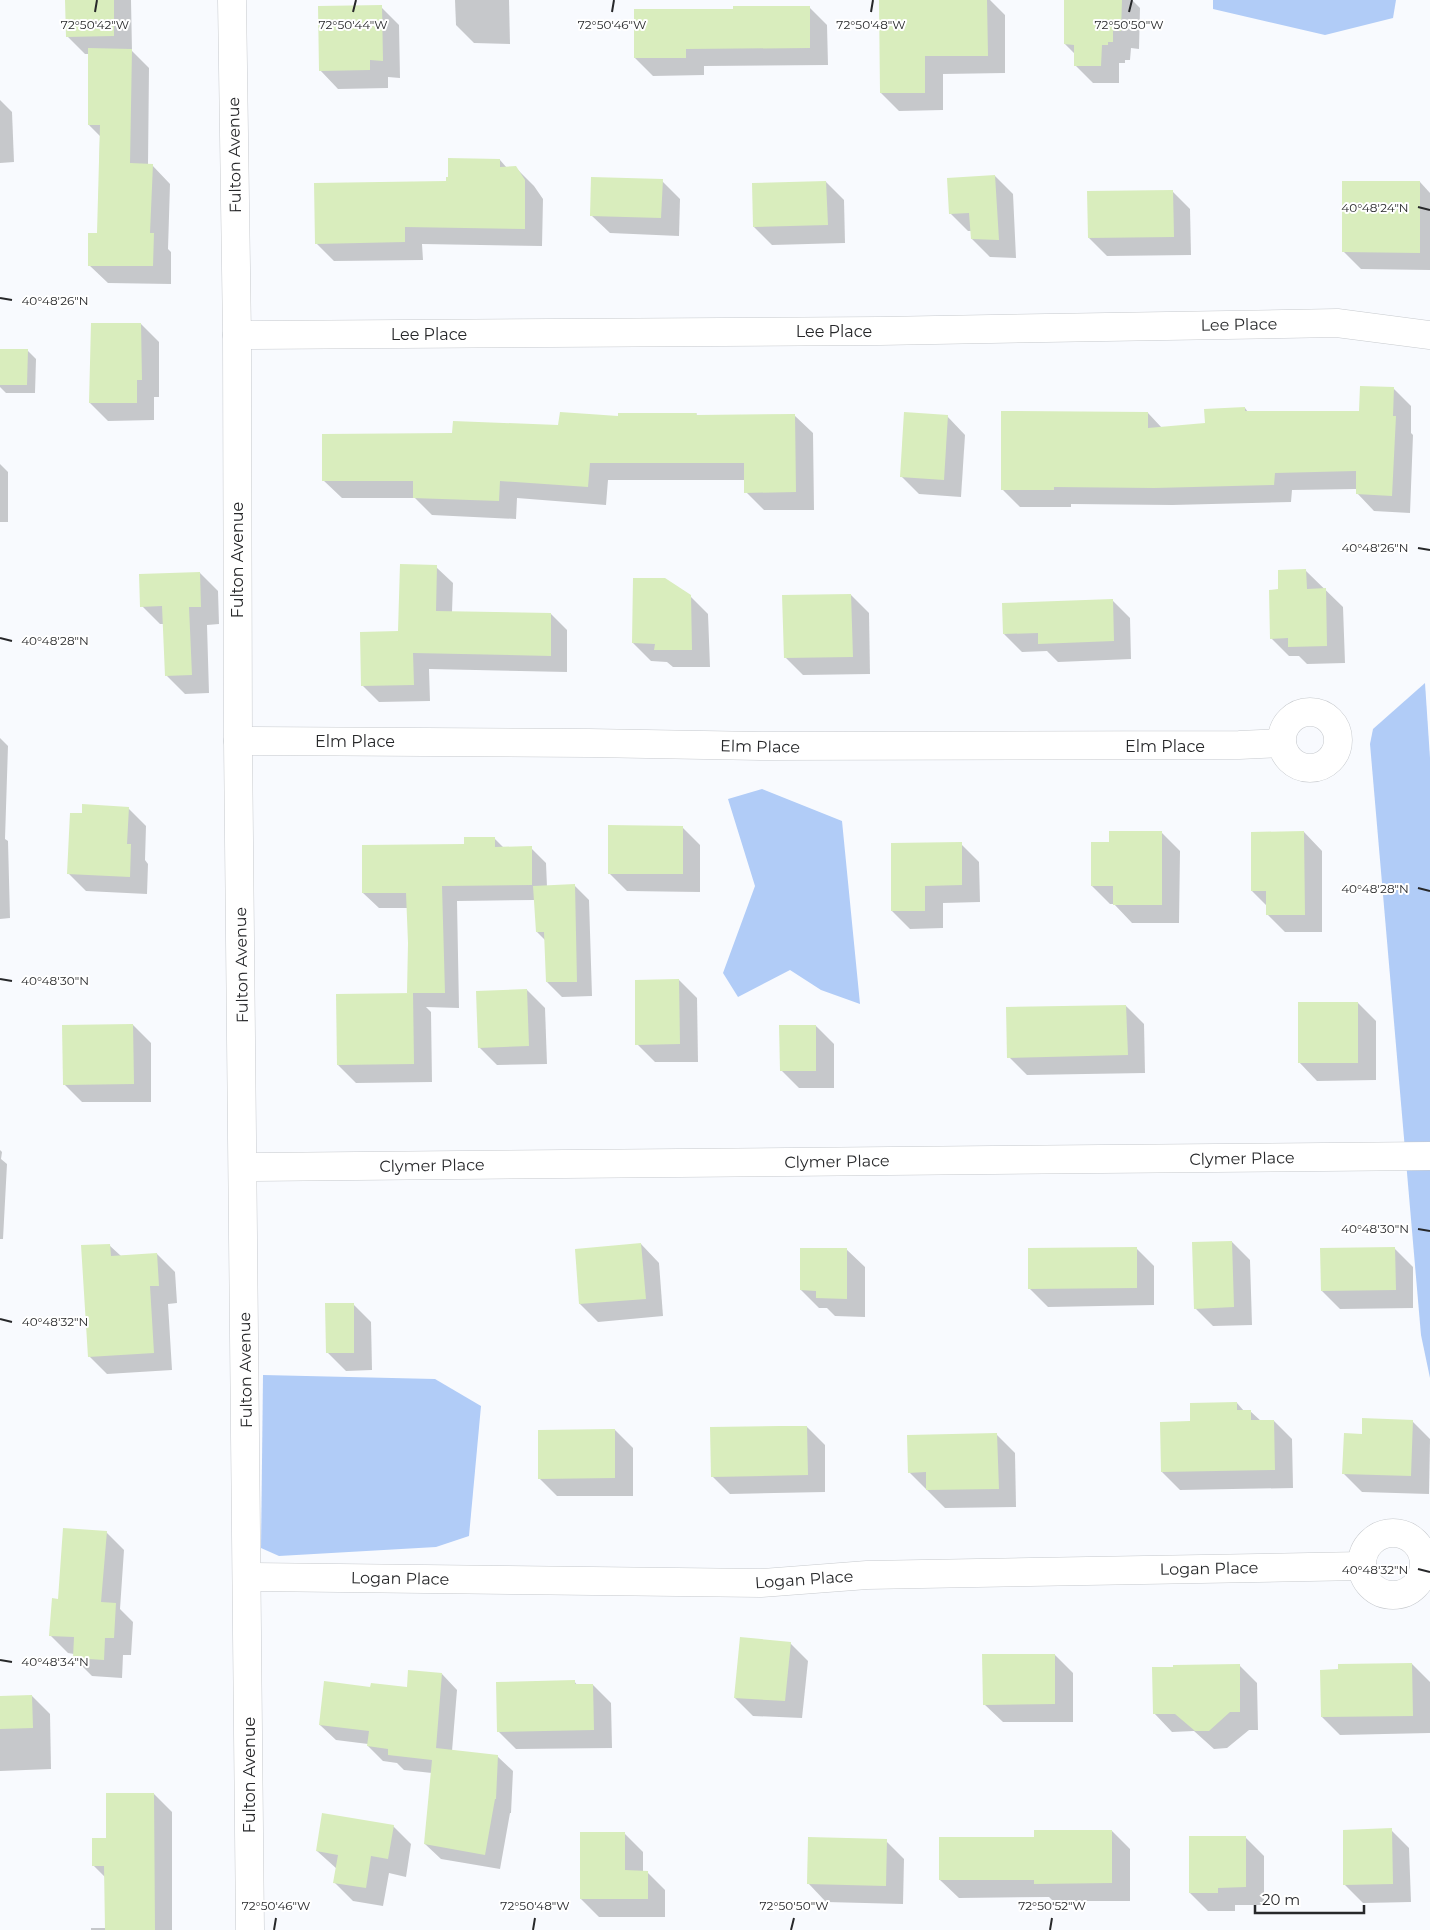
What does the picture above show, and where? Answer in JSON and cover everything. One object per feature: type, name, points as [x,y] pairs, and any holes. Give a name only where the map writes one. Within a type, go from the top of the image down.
[{"type":"street","name":"Fulton Avenue","points":[[232,0],[237,335],[238,741],[250,1930]]},
{"type":"street","name":"Lee Place","points":[[237,335],[861,331],[1337,323],[1430,335]]},
{"type":"street","name":"Elm Place","points":[[238,741],[761,746],[1238,746],[1282,743]]},
{"type":"street","name":"Clymer Place","points":[[243,1167],[1430,1156]]},
{"type":"street","name":"Logan Place","points":[[247,1577],[761,1583],[867,1575],[1362,1566]]},
{"type":"shaded area","points":[[1213,0],[1396,0],[1393,18],[1325,35],[1213,9]]},
{"type":"shaded area","points":[[1425,683],[1430,758],[1430,1378],[1421,1335],[1370,744],[1373,729]]},
{"type":"shaded area","points":[[762,789],[842,821],[860,1004],[821,990],[790,970],[738,997],[723,973],[755,886],[728,799]]},
{"type":"shaded area","points":[[263,1375],[435,1379],[481,1406],[469,1536],[436,1547],[279,1556],[261,1548]]},
{"type":"building","points":[[65,0],[114,0],[114,36],[66,37]]},
{"type":"building","points":[[879,0],[987,0],[988,56],[925,56],[925,93],[880,93]]},
{"type":"building","points":[[1064,0],[1122,0],[1121,31],[1113,31],[1113,42],[1108,42],[1108,45],[1102,45],[1101,66],[1074,66],[1074,45],[1064,44]]},
{"type":"building","points":[[382,5],[383,61],[370,60],[370,70],[319,71],[318,6]]},
{"type":"building","points":[[733,6],[810,6],[810,48],[686,49],[686,58],[634,58],[634,9],[733,9]]},
{"type":"building","points":[[88,48],[132,49],[130,163],[153,164],[150,233],[154,233],[153,266],[88,266],[88,233],[97,233],[100,125],[88,125]]},
{"type":"building","points":[[448,158],[500,159],[500,167],[516,166],[525,180],[525,229],[405,227],[405,242],[315,244],[314,183],[446,181],[446,177],[448,177]]},
{"type":"building","points":[[995,175],[999,240],[971,239],[969,213],[949,214],[947,178]]},
{"type":"building","points":[[591,177],[663,179],[661,218],[590,216]]},
{"type":"building","points":[[826,181],[828,225],[753,227],[752,183]]},
{"type":"building","points":[[1342,181],[1420,181],[1420,253],[1342,252]]},
{"type":"building","points":[[1173,190],[1174,237],[1088,238],[1087,191]]},
{"type":"building","points":[[91,323],[141,323],[142,380],[137,380],[137,403],[89,403]]},
{"type":"building","points":[[0,349],[28,349],[27,385],[0,385]]},
{"type":"building","points":[[1360,386],[1394,387],[1393,416],[1396,416],[1392,496],[1356,494],[1356,471],[1275,473],[1274,485],[1154,488],[1054,487],[1054,490],[1001,490],[1001,411],[1148,412],[1148,428],[1205,423],[1204,409],[1245,407],[1245,411],[1359,411]]},
{"type":"building","points":[[560,412],[618,416],[618,413],[697,413],[696,415],[795,414],[796,492],[744,493],[744,463],[590,463],[588,487],[500,481],[499,501],[413,498],[413,481],[322,481],[322,434],[452,433],[453,421],[558,425]]},
{"type":"building","points":[[904,412],[948,415],[944,480],[900,477]]},
{"type":"building","points":[[400,564],[437,565],[436,611],[551,613],[551,656],[413,653],[414,685],[361,686],[360,632],[398,631]]},
{"type":"building","points":[[1306,569],[1307,589],[1326,588],[1327,646],[1288,647],[1288,638],[1270,639],[1269,590],[1278,589],[1278,570]]},
{"type":"building","points":[[200,572],[201,607],[189,607],[192,675],[165,676],[162,606],[140,607],[139,574]]},
{"type":"building","points":[[633,578],[665,578],[691,595],[692,650],[654,650],[655,644],[632,643]]},
{"type":"building","points":[[851,594],[853,657],[784,658],[782,595]]},
{"type":"building","points":[[1113,599],[1114,641],[1038,644],[1038,633],[1003,634],[1002,603]]},
{"type":"building","points":[[82,804],[129,807],[127,844],[131,844],[130,877],[67,874],[70,813],[82,813]]},
{"type":"building","points":[[608,825],[683,826],[683,874],[608,874]]},
{"type":"building","points":[[1109,831],[1162,831],[1162,905],[1113,905],[1113,886],[1091,886],[1091,842],[1109,842]]},
{"type":"building","points":[[1304,831],[1305,915],[1266,915],[1266,891],[1251,891],[1251,832]]},
{"type":"building","points":[[464,837],[495,837],[495,847],[532,846],[532,885],[442,886],[445,993],[407,993],[406,893],[362,893],[362,845],[464,844]]},
{"type":"building","points":[[962,842],[962,885],[925,886],[925,911],[891,911],[891,843]]},
{"type":"building","points":[[575,884],[577,982],[546,982],[544,932],[536,932],[533,886]]},
{"type":"building","points":[[679,979],[680,1044],[635,1045],[635,980]]},
{"type":"building","points":[[527,989],[529,1046],[478,1048],[476,991]]},
{"type":"building","points":[[413,993],[414,1064],[337,1065],[336,994]]},
{"type":"building","points":[[1298,1002],[1358,1002],[1358,1063],[1298,1063]]},
{"type":"building","points":[[1126,1005],[1128,1055],[1007,1058],[1006,1007]]},
{"type":"building","points":[[133,1024],[134,1084],[63,1085],[62,1025]]},
{"type":"building","points":[[779,1025],[816,1025],[816,1071],[780,1071]]},
{"type":"building","points":[[1232,1241],[1234,1307],[1194,1309],[1192,1242]]},
{"type":"building","points":[[641,1243],[646,1299],[579,1304],[575,1249]]},
{"type":"building","points":[[110,1244],[111,1256],[157,1253],[159,1286],[150,1286],[154,1353],[88,1357],[81,1245]]},
{"type":"building","points":[[1137,1247],[1137,1288],[1028,1289],[1028,1248]]},
{"type":"building","points":[[1395,1247],[1396,1290],[1321,1291],[1320,1248]]},
{"type":"building","points":[[800,1248],[847,1248],[847,1299],[816,1298],[816,1291],[800,1290]]},
{"type":"building","points":[[325,1303],[354,1303],[354,1353],[326,1353]]},
{"type":"building","points":[[1237,1402],[1237,1410],[1251,1410],[1251,1420],[1274,1420],[1275,1470],[1161,1472],[1160,1422],[1190,1421],[1190,1403]]},
{"type":"building","points":[[1362,1418],[1413,1420],[1411,1476],[1342,1474],[1344,1433],[1362,1434]]},
{"type":"building","points":[[807,1426],[808,1475],[711,1477],[710,1427]]},
{"type":"building","points":[[615,1429],[615,1478],[538,1479],[538,1430]]},
{"type":"building","points":[[997,1433],[999,1489],[926,1490],[926,1472],[908,1473],[907,1435]]},
{"type":"building","points":[[63,1528],[107,1531],[101,1602],[116,1603],[114,1638],[105,1638],[104,1660],[73,1658],[74,1637],[49,1636],[52,1598],[58,1599]]},
{"type":"building","points":[[740,1637],[791,1642],[785,1701],[734,1698]]},
{"type":"building","points":[[982,1654],[1055,1654],[1055,1704],[983,1705]]},
{"type":"building","points":[[1412,1663],[1413,1716],[1321,1717],[1320,1670],[1338,1669],[1338,1664]]},
{"type":"building","points":[[1240,1664],[1240,1712],[1230,1712],[1209,1731],[1195,1731],[1175,1714],[1153,1714],[1152,1667]]},
{"type":"building","points":[[408,1670],[442,1673],[436,1748],[498,1755],[496,1799],[485,1855],[424,1844],[432,1760],[388,1755],[388,1749],[367,1746],[369,1731],[319,1725],[324,1681],[370,1687],[371,1683],[407,1687]]},
{"type":"building","points":[[575,1680],[575,1684],[593,1684],[594,1730],[497,1732],[496,1682]]},
{"type":"building","points":[[32,1695],[33,1728],[0,1729],[0,1696]]},
{"type":"building","points":[[106,1793],[154,1793],[155,1930],[105,1930],[104,1866],[92,1866],[92,1838],[106,1838]]},
{"type":"building","points":[[322,1813],[394,1825],[388,1859],[371,1856],[366,1888],[333,1883],[338,1855],[316,1851]]},
{"type":"building","points":[[1392,1828],[1393,1884],[1343,1885],[1343,1830]]},
{"type":"building","points":[[1034,1830],[1112,1830],[1112,1883],[1034,1884],[1034,1880],[939,1880],[939,1837],[1034,1837]]},
{"type":"building","points":[[580,1832],[625,1832],[625,1870],[648,1871],[648,1899],[580,1899]]},
{"type":"building","points":[[1189,1836],[1246,1836],[1246,1887],[1218,1888],[1218,1893],[1189,1893]]},
{"type":"building","points":[[808,1837],[887,1839],[886,1886],[807,1884]]}]
